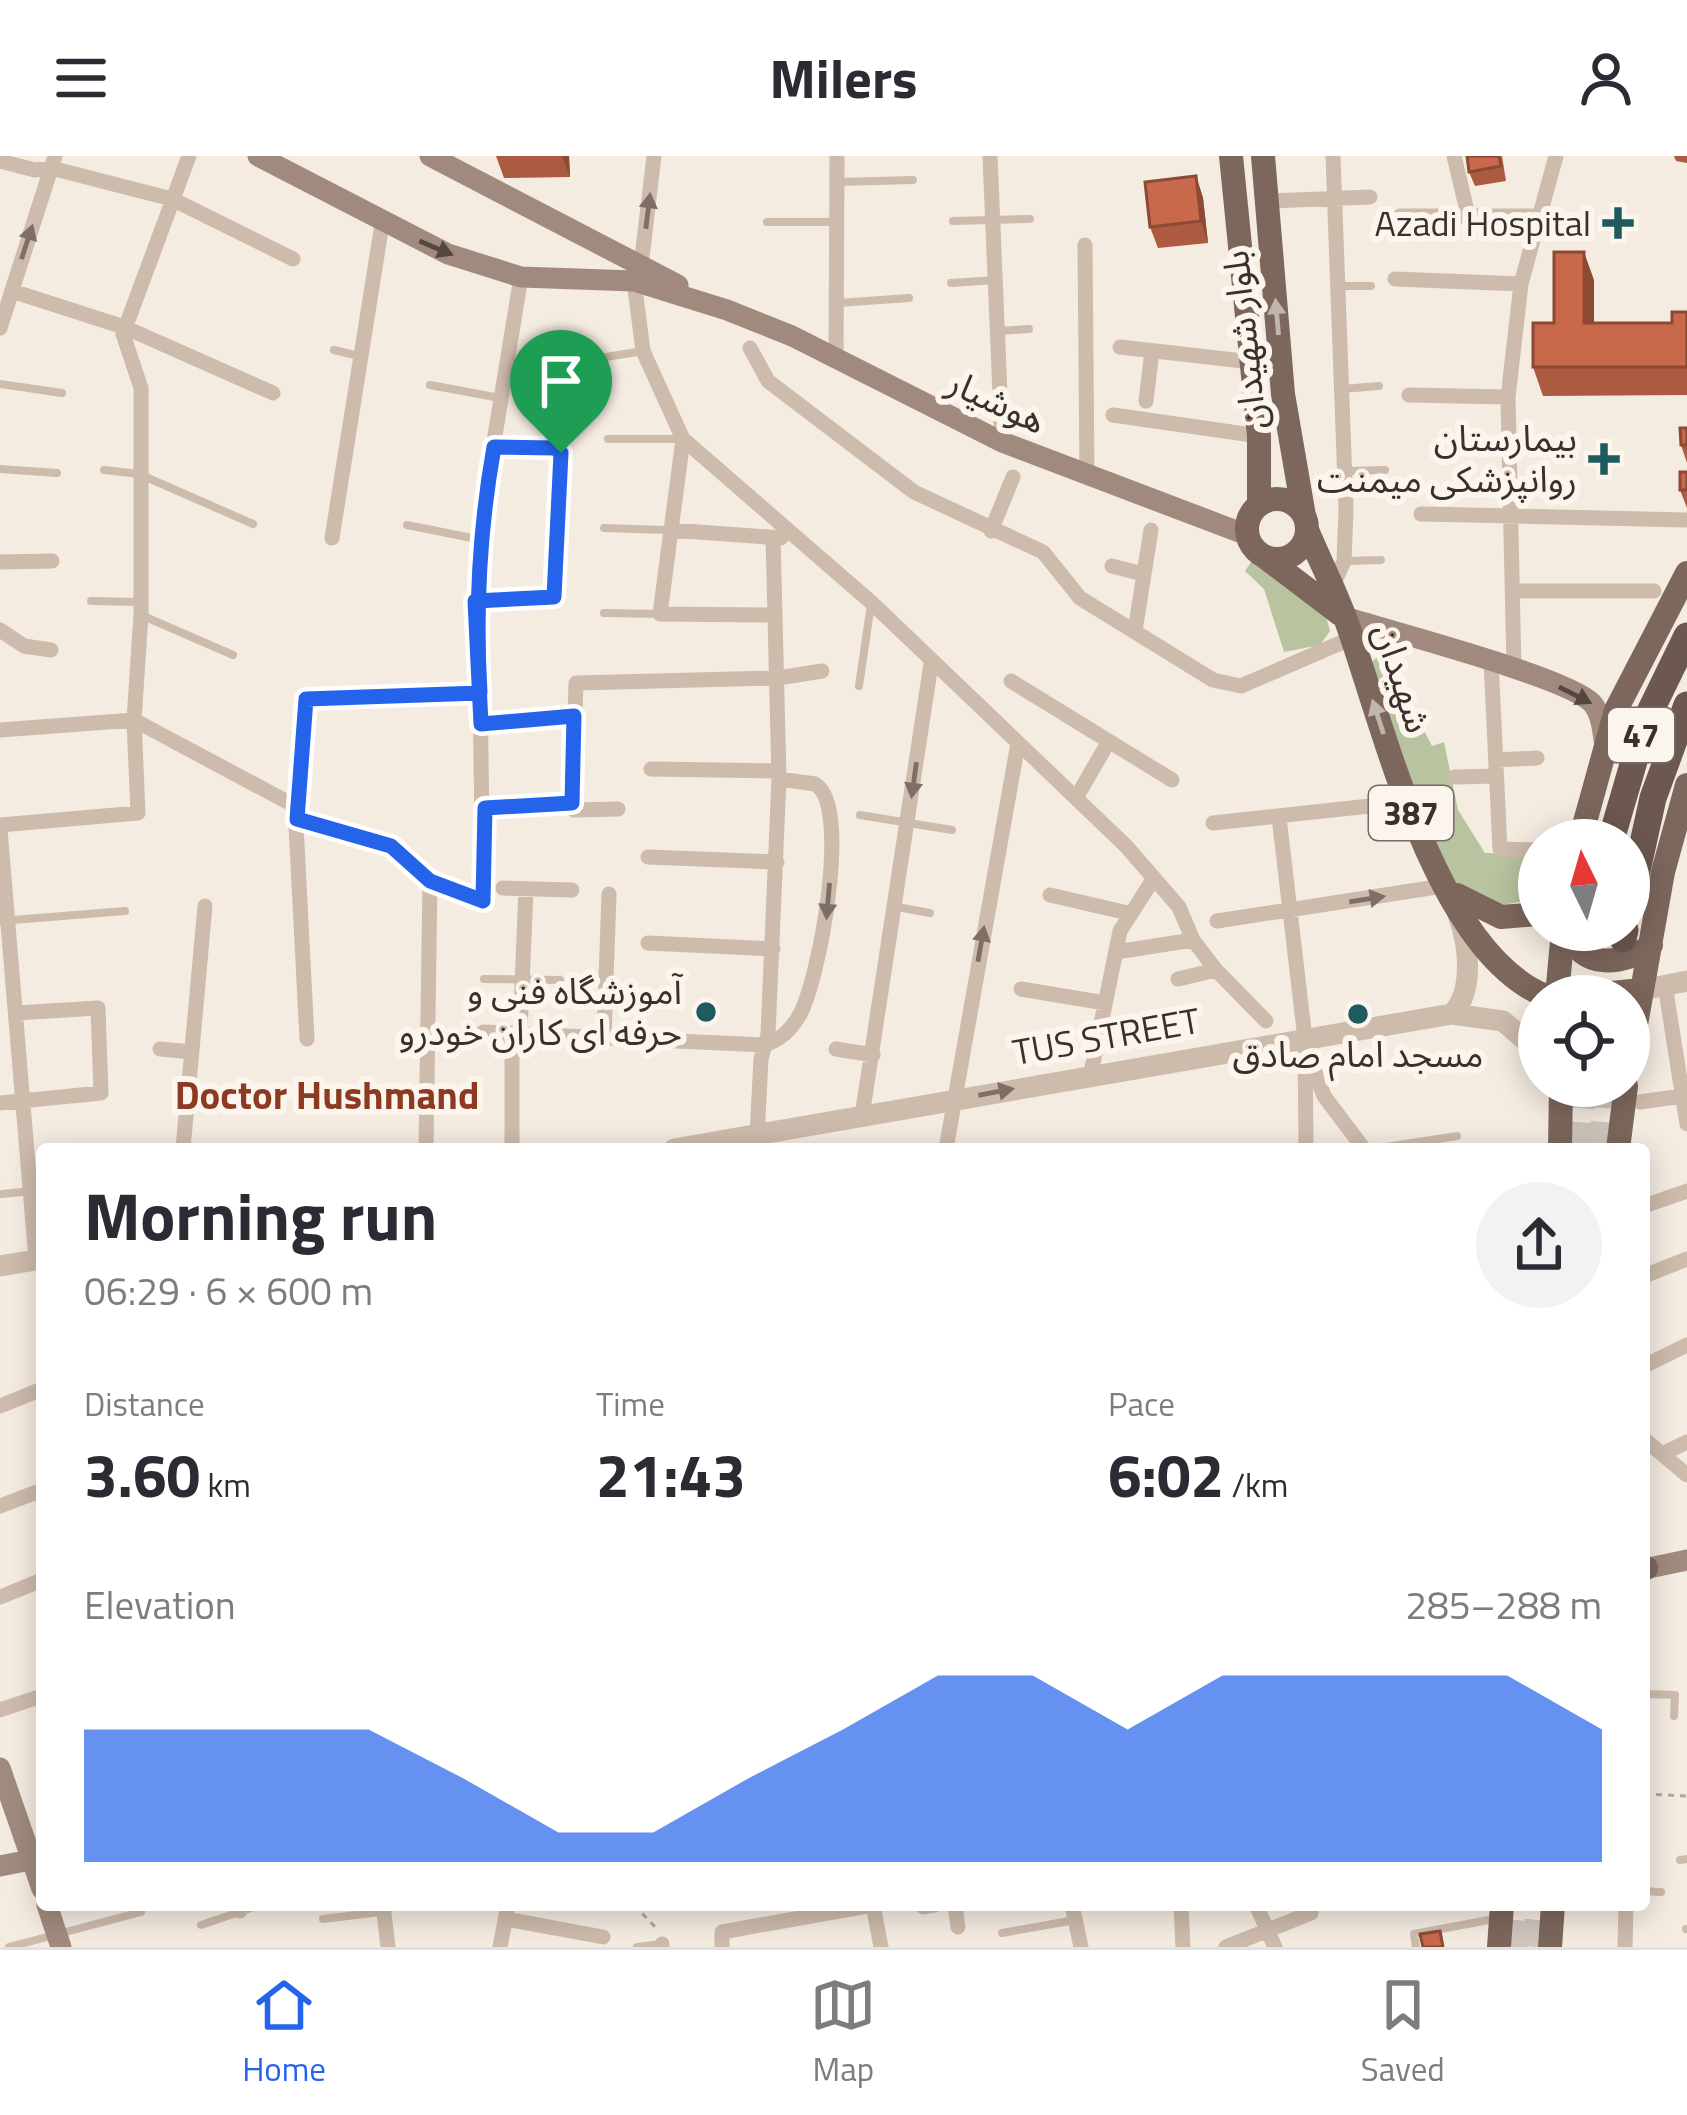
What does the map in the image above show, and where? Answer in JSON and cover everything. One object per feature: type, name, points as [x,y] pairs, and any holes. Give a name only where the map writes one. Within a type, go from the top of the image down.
[{"type":"highway","name":"47","points":[[1617,819],[1646,719],[1687,636]]},
{"type":"highway","name":"47","points":[[1648,819],[1687,705]]},
{"type":"main road","points":[[258,156],[382,224],[448,254],[520,277],[638,273]]},
{"type":"main road","name":"هوشیار","points":[[430,156],[638,273],[727,310],[1002,442],[1247,536]]},
{"type":"main road","name":"بلوار شهیدان","points":[[1231,156],[1259,436],[1259,505]]},
{"type":"main road","name":"بلوار شهیدان","points":[[1262,156],[1283,394],[1306,523]]},
{"type":"main road","points":[[555,276],[575,256],[569,232]]},
{"type":"main road","points":[[1265,557],[1294,554],[1306,523],[1285,500],[1259,505],[1248,520],[1247,536],[1265,557],[1348,628],[1396,633],[1491,661],[1588,699],[1599,718],[1605,747]]},
{"type":"main road","name":"شهیدان","points":[[1306,523],[1348,628],[1406,802],[1443,886],[1504,970],[1518,979]]},
{"type":"main road","points":[[1586,819],[1616,710],[1687,573]]},
{"type":"main road","points":[[1363,670],[1368,645],[1396,633]]},
{"type":"main road","points":[[1650,909],[1676,864],[1687,785]]},
{"type":"main road","points":[[1443,886],[1501,917],[1518,916]]},
{"type":"main road","points":[[1582,951],[1611,962],[1635,958],[1634,951]]},
{"type":"main road","points":[[1642,951],[1665,985],[1650,1018]]},
{"type":"main road","points":[[1560,1143],[1561,1107]]},
{"type":"main road","points":[[1620,1143],[1629,1107]]},
{"type":"main road","points":[[1650,1567],[1687,1560]]},
{"type":"main road","points":[[0,1768],[36,1857]]},
{"type":"main road","points":[[0,1865],[36,1859]]},
{"type":"main road","points":[[49,1911],[59,1940]]},
{"type":"main road","points":[[1499,1947],[1502,1911]]},
{"type":"main road","points":[[1550,1947],[1553,1911]]},
{"type":"street","points":[[36,1191],[8,1014],[0,827],[138,813],[134,720],[140,609],[141,388],[124,327],[189,156]]},
{"type":"street","points":[[655,156],[638,273],[643,351],[682,439],[791,538],[872,603],[1076,798],[1154,878],[1184,914],[1193,940],[1216,970],[1266,1021]]},
{"type":"street","points":[[836,156],[836,361]]},
{"type":"street","points":[[1332,588],[1344,561],[1333,156]]},
{"type":"street","points":[[1454,156],[1468,215]]},
{"type":"street","points":[[1514,669],[1508,397],[1521,284],[1556,156]]},
{"type":"street","points":[[988,157],[1002,442]]},
{"type":"street","points":[[3,160],[35,170],[53,162],[172,199],[293,259]]},
{"type":"street","points":[[0,328],[53,162]]},
{"type":"street","points":[[1268,201],[1370,197]]},
{"type":"street","points":[[1400,216],[1537,216]]},
{"type":"street","points":[[332,538],[382,224]]},
{"type":"street","points":[[1084,244],[1087,476]]},
{"type":"street","points":[[0,730],[134,720],[296,812],[391,846],[430,881],[483,901],[485,808],[475,601],[478,539],[520,277]]},
{"type":"street","points":[[1395,279],[1521,284]]},
{"type":"street","points":[[12,291],[124,327],[273,393]]},
{"type":"street","points":[[1120,347],[1252,362]]},
{"type":"street","points":[[750,348],[768,381],[914,492],[1043,552],[1066,586],[1213,680],[1241,686],[1348,628]]},
{"type":"street","points":[[1146,401],[1152,351]]},
{"type":"street","points":[[1409,395],[1508,397]]},
{"type":"street","points":[[1113,415],[1259,436]]},
{"type":"street","points":[[682,439],[660,614],[775,615]]},
{"type":"street","points":[[475,601],[548,601],[557,591],[561,453],[555,448],[494,447]]},
{"type":"street","points":[[991,531],[1013,477]]},
{"type":"street","points":[[1421,514],[1687,520]]},
{"type":"street","points":[[671,530],[791,538]]},
{"type":"street","points":[[1135,631],[1151,530]]},
{"type":"street","points":[[763,1139],[779,775],[773,537]]},
{"type":"street","points":[[0,562],[52,561]]},
{"type":"street","points":[[1112,566],[1143,574]]},
{"type":"street","points":[[1515,591],[1654,591]]},
{"type":"street","points":[[0,630],[24,646],[51,650]]},
{"type":"street","points":[[1491,661],[1500,849],[1518,849]]},
{"type":"street","points":[[862,1116],[931,664]]},
{"type":"street","points":[[618,809],[574,811],[574,687],[583,681],[778,678],[822,671]]},
{"type":"street","points":[[1011,680],[1172,780]]},
{"type":"street","points":[[307,1039],[296,812],[308,696],[480,693]]},
{"type":"street","points":[[1076,798],[1109,741]]},
{"type":"street","points":[[947,1143],[991,845],[1018,742]]},
{"type":"street","points":[[1455,777],[1537,758]]},
{"type":"street","points":[[483,1032],[765,1045],[790,1030],[807,1002],[822,947],[830,869],[823,787],[779,775],[651,769]]},
{"type":"street","points":[[1214,824],[1406,802]]},
{"type":"street","points":[[485,808],[572,803]]},
{"type":"street","points":[[1279,817],[1305,1039],[1306,1143]]},
{"type":"street","points":[[648,856],[777,862]]},
{"type":"street","points":[[1091,1073],[1128,913],[1154,878]]},
{"type":"street","points":[[426,1143],[430,881]]},
{"type":"street","points":[[1217,921],[1443,886],[1466,938],[1465,989],[1452,1014]]},
{"type":"street","points":[[503,888],[572,890]]},
{"type":"street","points":[[512,1143],[526,890]]},
{"type":"street","points":[[604,1037],[609,894]]},
{"type":"street","points":[[1050,895],[1128,913]]},
{"type":"street","points":[[184,1143],[205,906]]},
{"type":"street","points":[[1116,952],[1193,940]]},
{"type":"street","points":[[648,944],[773,950]]},
{"type":"street","points":[[1178,980],[1216,970]]},
{"type":"street","points":[[1665,985],[1682,1057],[1687,1124]]},
{"type":"street","points":[[1021,989],[1105,1003]]},
{"type":"street","points":[[0,1103],[101,1093],[98,1008],[8,1014]]},
{"type":"street","name":"TUS STREET","points":[[727,1143],[1091,1073],[1452,1014],[1503,1021],[1518,1034]]},
{"type":"street","points":[[1305,1039],[1324,1096],[1364,1143]]},
{"type":"street","points":[[160,1049],[192,1052]]},
{"type":"street","points":[[836,1049],[873,1055]]},
{"type":"street","points":[[1650,1095],[1682,1096]]},
{"type":"street","points":[[188,1100],[218,1101]]},
{"type":"street","points":[[1650,1203],[1687,1191]]},
{"type":"street","points":[[1650,1274],[1687,1259]]},
{"type":"street","points":[[0,1266],[36,1260]]},
{"type":"street","points":[[1650,1363],[1687,1345]]},
{"type":"street","points":[[0,1406],[36,1391]]},
{"type":"street","points":[[1664,1454],[1687,1442]]},
{"type":"street","points":[[1650,1444],[1687,1474]]},
{"type":"street","points":[[0,1506],[36,1492]]},
{"type":"street","points":[[0,1597],[36,1582]]},
{"type":"street","points":[[0,1710],[36,1698]]},
{"type":"street","points":[[383,1911],[388,1947]]},
{"type":"street","points":[[721,1941],[848,1911]]},
{"type":"street","points":[[874,1911],[881,1947]]},
{"type":"street","points":[[956,1911],[958,1927]]},
{"type":"street","points":[[1181,1911],[1184,1947]]},
{"type":"street","points":[[1259,1911],[1274,1947]]},
{"type":"street","points":[[1625,1947],[1626,1911]]},
{"type":"street","points":[[495,1946],[507,1912],[603,1937]]},
{"type":"street","points":[[1073,1912],[1081,1947]]},
{"type":"street","points":[[1226,1947],[1311,1913]]},
{"type":"lane","points":[[836,182],[913,180]]},
{"type":"lane","points":[[953,221],[1030,219]]},
{"type":"lane","points":[[767,223],[836,222]]},
{"type":"lane","points":[[951,283],[995,280]]},
{"type":"lane","points":[[1336,286],[1371,286]]},
{"type":"lane","points":[[836,303],[909,298]]},
{"type":"lane","points":[[997,331],[1029,329]]},
{"type":"lane","points":[[334,350],[359,356]]},
{"type":"lane","points":[[606,356],[643,351]]},
{"type":"lane","points":[[0,384],[62,393]]},
{"type":"lane","points":[[430,385],[502,398]]},
{"type":"lane","points":[[1340,389],[1379,386]]},
{"type":"lane","points":[[608,439],[682,439]]},
{"type":"lane","points":[[0,469],[57,473]]},
{"type":"lane","points":[[104,470],[139,473],[253,524]]},
{"type":"lane","points":[[1344,471],[1384,470]]},
{"type":"lane","points":[[407,525],[478,539]]},
{"type":"lane","points":[[604,528],[671,530]]},
{"type":"lane","points":[[1344,561],[1381,560]]},
{"type":"lane","points":[[91,601],[140,609],[233,655]]},
{"type":"lane","points":[[859,686],[872,603]]},
{"type":"lane","points":[[604,613],[660,614]]},
{"type":"lane","points":[[481,724],[574,716]]},
{"type":"lane","points":[[860,815],[952,830]]},
{"type":"lane","points":[[896,907],[931,913]]},
{"type":"lane","points":[[4,920],[124,911]]},
{"type":"lane","points":[[484,979],[560,980]]},
{"type":"lane","points":[[1410,1143],[1457,1136]]},
{"type":"lane","points":[[2,1194],[36,1191]]},
{"type":"lane","points":[[1650,1694],[1675,1695],[1674,1716]]},
{"type":"lane","points":[[1650,1891],[1661,1892]]},
{"type":"lane","points":[[201,1925],[232,1911]]},
{"type":"lane","points":[[323,1919],[367,1911]]},
{"type":"lane","points":[[1416,1947],[1414,1934],[1502,1911]]},
{"type":"lane","points":[[9,1947],[59,1940],[141,1912]]},
{"type":"lane","points":[[1002,1934],[1073,1912]]},
{"type":"lane","points":[[637,1947],[662,1946]]},
{"type":"path","points":[[1650,1794],[1687,1796]]},
{"type":"path","points":[[642,1911],[653,1920],[662,1946]]},
{"type":"green space","points":[[1255,556],[1324,609],[1330,631],[1320,645],[1284,652],[1264,589],[1245,571]]},
{"type":"green space","points":[[1383,651],[1432,746],[1444,742],[1458,810],[1485,853],[1518,854],[1518,902],[1503,905],[1458,890],[1414,811],[1370,664]]},
{"type":"building","points":[[1467,156],[1499,156],[1501,166],[1469,172]]},
{"type":"building","points":[[1196,176],[1201,221],[1150,227],[1145,182]]},
{"type":"building","points":[[1554,252],[1584,252],[1584,323],[1672,323],[1672,312],[1687,312],[1687,367],[1533,367],[1533,323],[1554,323]]},
{"type":"building","points":[[1680,428],[1687,428],[1687,445],[1681,445]]},
{"type":"building","points":[[1680,472],[1687,472],[1687,490],[1680,490]]},
{"type":"building","points":[[1440,1931],[1443,1947],[1423,1947],[1420,1934]]},
{"type":"tunnel","points":[[1578,1143],[1581,1107]]},
{"type":"tunnel","points":[[1602,1143],[1605,1107]]},
{"type":"tunnel","points":[[1514,1947],[1517,1911]]},
{"type":"tunnel","points":[[1536,1947],[1539,1911]]},
{"type":"place","name":"Azadi Hospital","points":[[1618,223]]},
{"type":"place","name":"بیمارستان روانپزشکی میمنت","points":[[1604,459]]},
{"type":"place","name":"آموزشگاه فنی و حرفه ای کاران خودرو","points":[[706,1012]]},
{"type":"place","name":"مسجد امام صادق","points":[[1358,1014]]},
{"type":"district","name":"Doctor Hushmand","points":[[327,1095]]},
{"type":"route","points":[[561,453],[554,597],[548,601],[475,601],[480,693],[481,724],[574,716],[572,803],[485,808],[483,901],[430,881],[391,846],[297,819],[306,699],[480,693],[475,601],[478,539],[494,447],[555,448],[561,453]]}]
